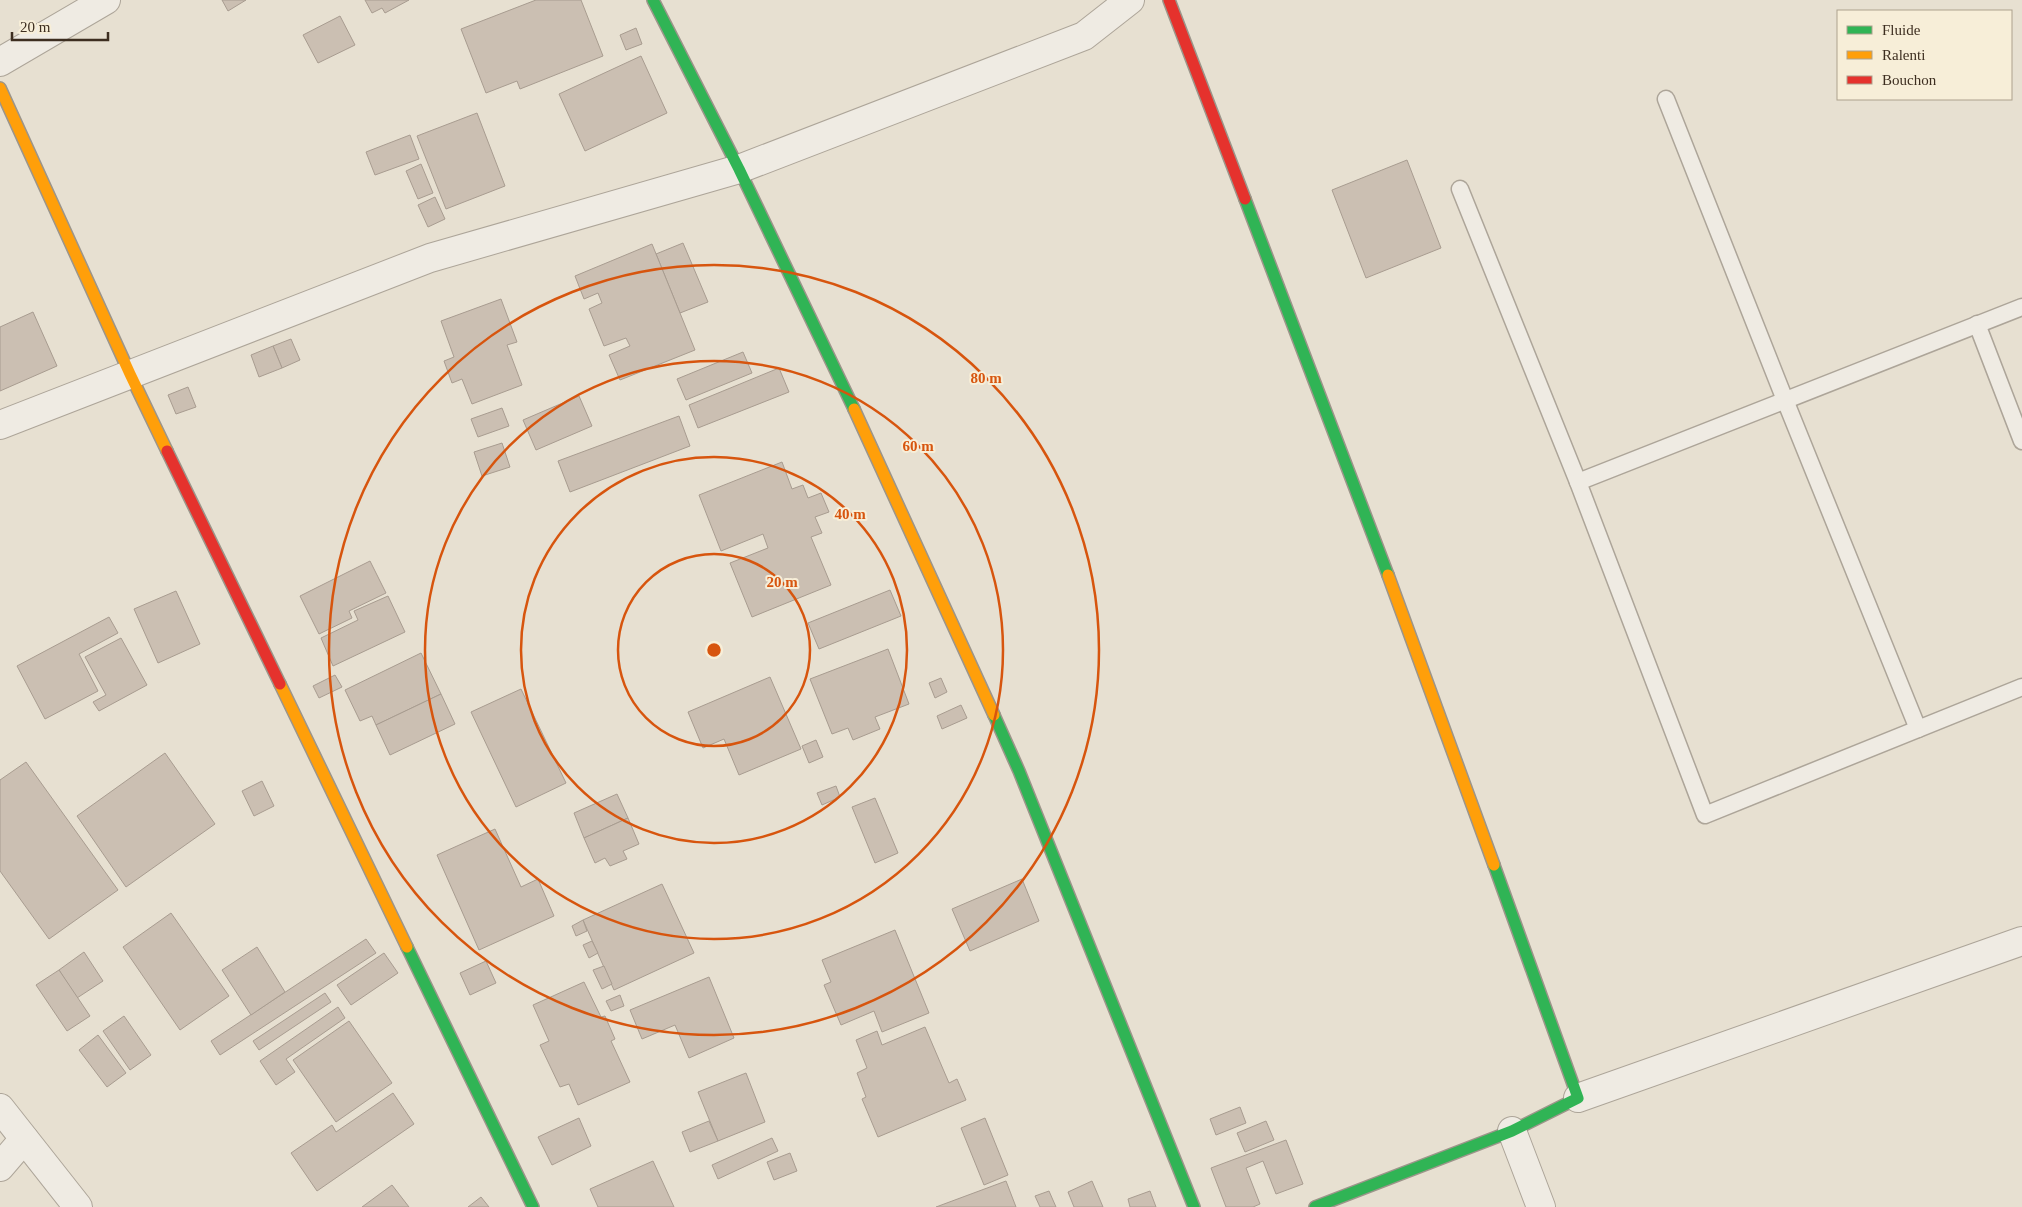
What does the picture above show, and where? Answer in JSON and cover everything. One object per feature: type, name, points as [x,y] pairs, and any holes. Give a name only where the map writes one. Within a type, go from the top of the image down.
[{"type":"street","points":[[0,62],[106,0]]},
{"type":"street","points":[[653,0],[740,169],[904,516],[1019,771],[1194,1207]]},
{"type":"street","points":[[0,425],[430,258],[740,169],[1084,36],[1130,0]]},
{"type":"street","points":[[1169,0],[1385,566],[1578,1098]]},
{"type":"street","points":[[0,88],[130,374],[533,1207]]},
{"type":"street","points":[[1315,1207],[1512,1131],[1578,1098],[2022,941]]},
{"type":"street","points":[[0,1108],[78,1207]]},
{"type":"street","points":[[1512,1131],[1541,1207]]},
{"type":"street","points":[[0,1166],[24,1139]]},
{"type":"lane","points":[[1666,98],[1918,729]]},
{"type":"lane","points":[[1460,188],[1578,482],[1705,816],[2022,687]]},
{"type":"lane","points":[[1578,482],[2022,307]]},
{"type":"lane","points":[[1977,324],[2022,442]]},
{"type":"building","points":[[222,0],[246,0],[228,11]]},
{"type":"building","points":[[365,0],[409,0],[385,13],[382,8],[372,13]]},
{"type":"building","points":[[536,0],[581,0],[603,56],[520,89],[517,81],[486,93],[461,29]]},
{"type":"building","points":[[340,16],[355,45],[318,63],[303,35]]},
{"type":"building","points":[[636,28],[642,44],[626,50],[620,35]]},
{"type":"building","points":[[641,56],[667,113],[585,151],[559,94]]},
{"type":"building","points":[[477,113],[505,186],[446,209],[417,136]]},
{"type":"building","points":[[410,135],[419,159],[375,175],[366,152]]},
{"type":"building","points":[[1407,160],[1441,248],[1366,278],[1332,190]]},
{"type":"building","points":[[421,164],[433,193],[418,199],[406,171]]},
{"type":"building","points":[[435,197],[445,219],[428,227],[418,205]]},
{"type":"building","points":[[683,243],[708,302],[680,313],[656,254]]},
{"type":"building","points":[[652,244],[695,350],[620,380],[609,355],[630,346],[626,338],[604,346],[589,309],[602,303],[598,293],[584,299],[575,276]]},
{"type":"building","points":[[501,299],[517,342],[507,345],[522,385],[472,404],[462,379],[452,383],[444,361],[454,357],[441,321]]},
{"type":"building","points":[[33,312],[57,366],[0,391],[0,327]]},
{"type":"building","points":[[291,339],[300,360],[282,368],[273,346]]},
{"type":"building","points":[[273,346],[282,368],[259,377],[251,355]]},
{"type":"building","points":[[743,352],[752,373],[686,400],[677,379]]},
{"type":"building","points":[[779,368],[789,392],[698,428],[689,405]]},
{"type":"building","points":[[188,387],[196,407],[176,414],[168,395]]},
{"type":"building","points":[[579,396],[592,426],[536,450],[523,420]]},
{"type":"building","points":[[502,408],[509,426],[478,437],[471,419]]},
{"type":"building","points":[[679,416],[690,446],[570,492],[558,461]]},
{"type":"building","points":[[502,443],[510,467],[482,476],[474,452]]},
{"type":"building","points":[[782,462],[792,489],[803,485],[808,498],[821,493],[829,512],[815,517],[822,533],[811,537],[831,585],[752,617],[730,563],[768,548],[763,534],[721,551],[699,495]]},
{"type":"building","points":[[370,561],[386,593],[349,611],[352,618],[319,634],[300,596]]},
{"type":"building","points":[[890,590],[901,616],[819,649],[808,623]]},
{"type":"building","points":[[176,591],[200,644],[158,663],[134,609]]},
{"type":"building","points":[[388,596],[405,632],[333,666],[321,638],[358,620],[354,611]]},
{"type":"building","points":[[109,617],[118,633],[79,654],[98,691],[45,719],[17,666]]},
{"type":"building","points":[[121,638],[147,685],[99,711],[93,702],[106,695],[85,657]]},
{"type":"building","points":[[888,649],[909,704],[875,717],[880,729],[853,740],[848,728],[832,734],[810,679]]},
{"type":"building","points":[[421,653],[441,694],[376,725],[372,716],[360,721],[345,690]]},
{"type":"building","points":[[335,675],[342,687],[319,698],[313,686]]},
{"type":"building","points":[[770,677],[801,749],[739,775],[724,739],[703,748],[688,712]]},
{"type":"building","points":[[941,678],[947,692],[935,698],[929,683]]},
{"type":"building","points":[[521,689],[566,783],[516,807],[471,712]]},
{"type":"building","points":[[441,694],[455,724],[390,755],[376,725]]},
{"type":"building","points":[[961,705],[967,718],[942,729],[937,716]]},
{"type":"building","points":[[816,740],[823,757],[809,763],[802,746]]},
{"type":"building","points":[[165,753],[215,824],[126,887],[77,816]]},
{"type":"building","points":[[26,762],[118,890],[49,939],[0,871],[0,780]]},
{"type":"building","points":[[262,781],[274,806],[254,816],[242,791]]},
{"type":"building","points":[[836,786],[840,797],[822,805],[817,793]]},
{"type":"building","points":[[617,794],[628,818],[584,838],[574,813]]},
{"type":"building","points":[[875,798],[898,853],[875,863],[852,807]]},
{"type":"building","points":[[628,818],[639,844],[623,851],[627,859],[610,866],[605,858],[595,863],[584,838]]},
{"type":"building","points":[[495,829],[521,887],[538,879],[554,916],[479,950],[437,855]]},
{"type":"building","points":[[1022,879],[1039,921],[970,951],[952,909]]},
{"type":"building","points":[[662,884],[694,953],[614,990],[583,920]]},
{"type":"building","points":[[171,913],[229,996],[180,1030],[123,947]]},
{"type":"building","points":[[583,920],[587,931],[576,936],[572,926]]},
{"type":"building","points":[[895,930],[929,1013],[882,1032],[874,1011],[841,1025],[824,985],[831,982],[822,960]]},
{"type":"building","points":[[366,939],[376,953],[220,1055],[211,1041]]},
{"type":"building","points":[[592,941],[598,953],[589,958],[583,945]]},
{"type":"building","points":[[257,947],[285,992],[251,1015],[222,970]]},
{"type":"building","points":[[84,952],[103,981],[77,998],[59,970]]},
{"type":"building","points":[[384,953],[398,973],[351,1005],[337,985]]},
{"type":"building","points":[[486,961],[496,983],[470,995],[460,973]]},
{"type":"building","points":[[604,966],[612,984],[602,989],[593,970]]},
{"type":"building","points":[[59,970],[90,1016],[67,1031],[36,985]]},
{"type":"building","points":[[709,977],[734,1038],[689,1058],[675,1025],[642,1039],[630,1010]]},
{"type":"building","points":[[584,982],[601,1017],[605,1016],[615,1039],[611,1041],[630,1082],[578,1105],[569,1084],[560,1087],[540,1045],[549,1041],[533,1005]]},
{"type":"building","points":[[325,993],[331,1002],[259,1050],[253,1041]]},
{"type":"building","points":[[620,995],[624,1006],[611,1011],[606,1001]]},
{"type":"building","points":[[338,1007],[345,1018],[286,1059],[295,1072],[276,1085],[260,1061]]},
{"type":"building","points":[[124,1016],[151,1055],[130,1070],[103,1031]]},
{"type":"building","points":[[349,1021],[392,1083],[336,1122],[293,1060]]},
{"type":"building","points":[[925,1027],[949,1083],[957,1079],[966,1100],[878,1137],[862,1099],[866,1097],[857,1073],[867,1068],[856,1040],[877,1031],[882,1045]]},
{"type":"building","points":[[98,1035],[126,1073],[107,1087],[79,1050]]},
{"type":"building","points":[[746,1073],[765,1122],[718,1141],[698,1092]]},
{"type":"building","points":[[393,1093],[414,1124],[317,1191],[291,1153],[332,1125],[336,1132]]},
{"type":"building","points":[[1240,1107],[1246,1123],[1216,1135],[1210,1119]]},
{"type":"building","points":[[579,1118],[591,1146],[552,1165],[538,1137]]},
{"type":"building","points":[[985,1118],[1008,1175],[984,1185],[961,1128]]},
{"type":"building","points":[[709,1121],[718,1141],[690,1152],[682,1132]]},
{"type":"building","points":[[1266,1121],[1274,1140],[1245,1152],[1237,1133]]},
{"type":"building","points":[[772,1138],[778,1151],[718,1179],[712,1165]]},
{"type":"building","points":[[1286,1140],[1303,1184],[1276,1194],[1263,1161],[1246,1168],[1260,1204],[1253,1207],[1226,1207],[1211,1168]]},
{"type":"building","points":[[790,1153],[797,1171],[774,1180],[767,1162]]},
{"type":"building","points":[[653,1161],[674,1207],[598,1207],[590,1189]]},
{"type":"building","points":[[1006,1181],[1016,1207],[936,1207]]},
{"type":"building","points":[[1092,1181],[1103,1207],[1074,1207],[1068,1192]]},
{"type":"building","points":[[392,1185],[409,1207],[362,1207]]},
{"type":"building","points":[[1049,1191],[1056,1207],[1040,1207],[1035,1196]]},
{"type":"building","points":[[1150,1191],[1156,1207],[1130,1207],[1128,1199]]},
{"type":"building","points":[[481,1197],[489,1207],[468,1207]]},
{"type":"traffic: fast","points":[[653,0],[739,169],[854,409]]},
{"type":"traffic: fast","points":[[1245,199],[1388,575]]},
{"type":"traffic: fast","points":[[994,715],[1019,771],[1194,1207]]},
{"type":"traffic: fast","points":[[1315,1207],[1512,1131],[1578,1098],[1494,865]]},
{"type":"traffic: fast","points":[[407,947],[533,1207]]},
{"type":"traffic: slow","points":[[0,88],[167,451]]},
{"type":"traffic: slow","points":[[854,409],[994,715]]},
{"type":"traffic: slow","points":[[1388,575],[1494,865]]},
{"type":"traffic: slow","points":[[280,684],[407,947]]},
{"type":"traffic: jam","points":[[1169,0],[1245,199]]},
{"type":"traffic: jam","points":[[167,451],[280,684]]}]
